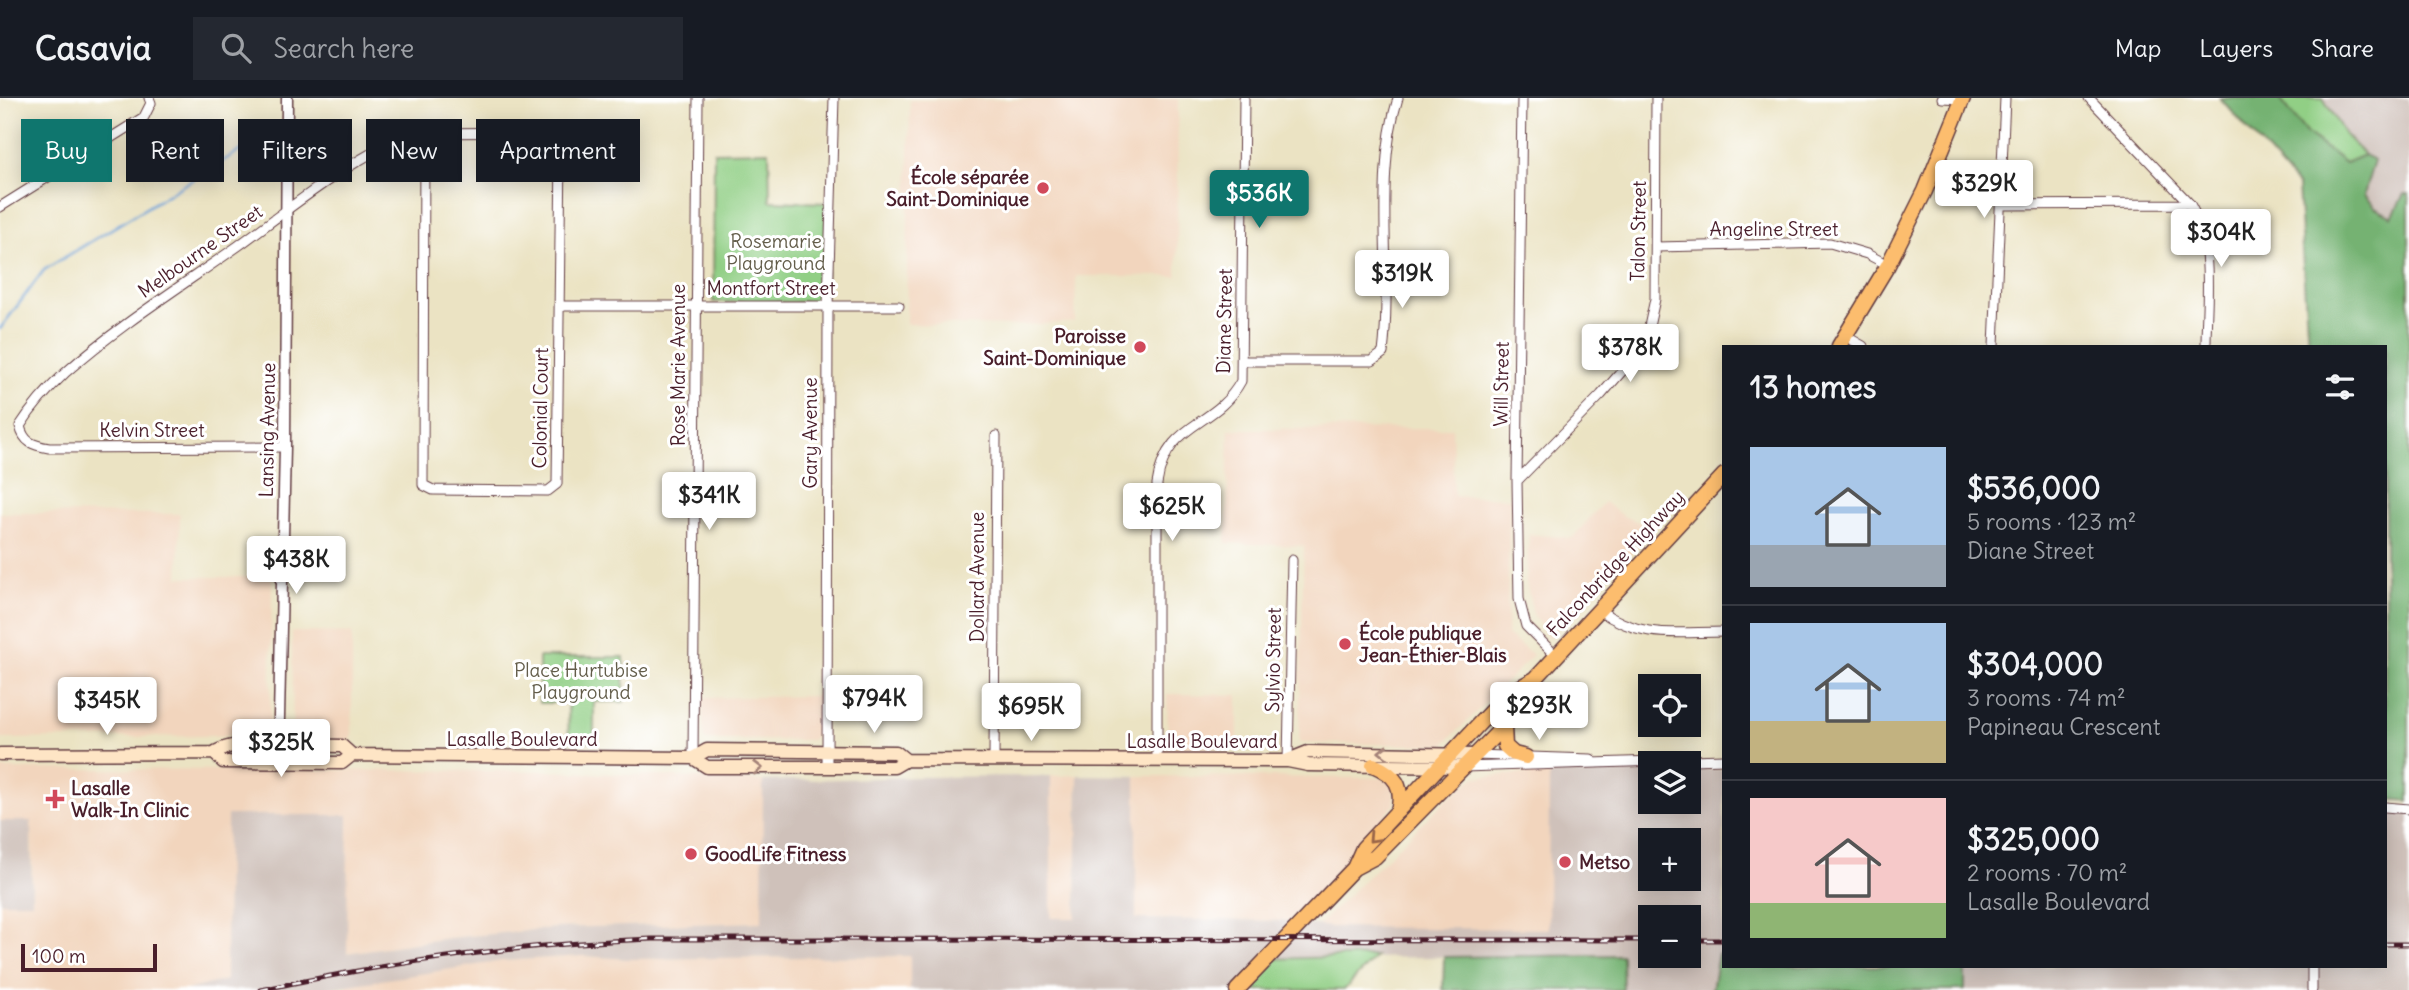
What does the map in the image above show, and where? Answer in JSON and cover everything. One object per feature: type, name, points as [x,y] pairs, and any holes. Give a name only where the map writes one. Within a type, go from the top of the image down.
[{"type":"main road","points":[[1843,342],[1888,265],[1925,191],[1963,98]]},
{"type":"main road","name":"Falconbridge Highway","points":[[1237,990],[1354,868],[1375,857],[1504,726],[1522,705],[1536,678],[1722,477]]},
{"type":"main road","name":"Falconbridge Highway","points":[[1354,868],[1363,848],[1506,695],[1536,678]]},
{"type":"main road","points":[[1504,726],[1504,746],[1514,754],[1526,757]]},
{"type":"main road","name":"Lasalle Boulevard","points":[[0,754],[214,753],[224,746],[278,745],[342,746],[352,755]]},
{"type":"main road","name":"Lasalle Boulevard","points":[[214,753],[223,762],[342,763],[352,755],[693,758],[707,750],[896,752],[906,760]]},
{"type":"main road","name":"Lasalle Boulevard","points":[[1288,761],[1308,752],[1475,755]]},
{"type":"main road","name":"Lasalle Boulevard","points":[[693,758],[707,767],[894,767],[906,760],[1288,761],[1307,765],[1462,767]]},
{"type":"main road","points":[[1373,765],[1387,771],[1399,785],[1398,811]]},
{"type":"street","points":[[0,207],[144,117],[151,103],[149,98]]},
{"type":"street","name":"Lansing Avenue","points":[[278,762],[285,447],[287,98]]},
{"type":"street","name":"Rose Marie Avenue","points":[[693,758],[698,98]]},
{"type":"street","name":"Gary Avenue","points":[[827,768],[828,306],[834,98]]},
{"type":"street","name":"Diane Street","points":[[1157,761],[1157,484],[1160,464],[1168,448],[1184,431],[1233,396],[1241,381],[1244,98]]},
{"type":"street","points":[[1243,361],[1372,361],[1383,353],[1387,320],[1387,155],[1398,98]]},
{"type":"street","name":"Will Street","points":[[1522,98],[1517,481],[1522,618],[1540,644],[1556,656]]},
{"type":"street","name":"Talon Street","points":[[1517,481],[1601,395],[1645,345],[1655,299],[1656,98]]},
{"type":"street","points":[[1942,98],[1963,98]]},
{"type":"street","points":[[1994,345],[2005,98]]},
{"type":"street","points":[[2089,98],[2190,204],[2201,222],[2206,245],[2206,345]]},
{"type":"street","name":"Melbourne Street","points":[[23,437],[20,426],[28,413],[64,375],[106,340],[366,157]]},
{"type":"street","name":"Colonial Court","points":[[424,182],[424,485],[433,490],[548,491],[557,484],[561,182]]},
{"type":"street","points":[[2000,205],[2190,204]]},
{"type":"street","name":"Angeline Street","points":[[1656,247],[1830,243],[1867,254],[1888,265]]},
{"type":"street","name":"Montfort Street","points":[[559,306],[899,306]]},
{"type":"street","name":"Dollard Avenue","points":[[994,760],[996,436]]},
{"type":"street","name":"Kelvin Street","points":[[23,437],[32,445],[48,448],[285,447]]},
{"type":"street","name":"Sylvio Street","points":[[1288,761],[1292,561]]},
{"type":"street","points":[[1600,610],[1626,627],[1646,632],[1722,632]]},
{"type":"street","name":"Lasalle Boulevard","points":[[1475,755],[1578,757],[1599,761]]},
{"type":"street","name":"Lasalle Boulevard","points":[[1462,767],[1538,767],[1599,761],[1722,759]]},
{"type":"street","points":[[2387,807],[2409,809]]},
{"type":"street","points":[[2312,968],[2312,990]]},
{"type":"shaded area","points":[[2323,98],[2409,98],[2409,194],[2404,194],[2392,217],[2375,208],[2364,195],[2374,160],[2364,155],[2345,135]]},
{"type":"shaded area","name":"École séparée Saint-Dominique","points":[[1178,99],[1177,276],[1076,276],[1075,322],[1010,326],[906,324],[910,100]]},
{"type":"shaded area","points":[[1452,428],[1454,496],[1510,498],[1507,635],[1533,655],[1443,745],[1299,743],[1304,546],[1226,543],[1229,429]]},
{"type":"shaded area","points":[[1604,502],[1623,516],[1655,529],[1548,638],[1533,614],[1526,582],[1529,534],[1572,538]]},
{"type":"shaded area","points":[[0,513],[180,514],[179,577],[272,577],[270,735],[0,739]]},
{"type":"shaded area","points":[[292,632],[352,633],[352,740],[293,738]]},
{"type":"shaded area","points":[[1167,694],[1238,695],[1238,747],[1168,748]]},
{"type":"shaded area","points":[[819,696],[816,734],[812,740],[704,740],[702,698]]},
{"type":"shaded area","points":[[0,769],[546,771],[763,781],[763,922],[556,928],[449,938],[346,953],[348,816],[228,815],[226,980],[186,990],[0,990],[0,902],[32,901],[32,861],[31,821],[0,821]]},
{"type":"shaded area","points":[[1638,769],[1638,814],[1701,814],[1701,769],[1722,769],[1722,954],[1718,954],[1712,990],[1623,990],[1621,955],[1268,959],[1237,990],[910,990],[910,956],[628,959],[583,956],[502,961],[317,990],[186,990],[226,980],[227,815],[348,815],[347,953],[449,938],[556,928],[762,922],[763,781],[1051,776],[1051,918],[1076,918],[1078,775],[1136,776],[1136,919],[1288,921],[1329,927],[1548,929],[1549,772]]},
{"type":"shaded area","points":[[1549,772],[1549,929],[1312,931],[1444,802],[1475,777]]},
{"type":"shaded area","points":[[1078,775],[1076,918],[1050,918],[1051,776]]},
{"type":"shaded area","points":[[1136,776],[1383,778],[1393,784],[1395,804],[1329,882],[1288,921],[1135,919]]},
{"type":"shaded area","points":[[2387,807],[2409,809],[2409,990],[1965,990],[1965,968],[2387,968]]},
{"type":"shaded area","points":[[0,821],[31,821],[32,902],[0,902]]},
{"type":"shaded area","points":[[583,956],[628,959],[910,956],[910,990],[347,990],[347,984],[502,961]]},
{"type":"green space","points":[[2220,98],[2279,98],[2307,134],[2345,163],[2364,155],[2374,160],[2364,195],[2375,208],[2392,217],[2404,194],[2409,194],[2409,801],[2387,799],[2387,345],[2308,345],[2298,186]]},
{"type":"green space","points":[[2279,98],[2323,98],[2345,135],[2364,155],[2345,163],[2307,134]]},
{"type":"green space","name":"Rosemarie Playground","points":[[769,151],[770,201],[827,203],[825,295],[819,302],[713,302],[714,152]]},
{"type":"green space","name":"Place Hurtubise Playground","points":[[539,657],[624,657],[624,702],[594,702],[594,741],[569,741],[568,703],[539,703]]},
{"type":"green space","points":[[1718,954],[1722,954],[1722,968],[1965,968],[1965,990],[1712,990]]},
{"type":"green space","points":[[1622,955],[1623,990],[1443,990],[1444,957]]},
{"type":"green space","points":[[1376,956],[1344,990],[1240,990],[1268,959]]},
{"type":"waterway","points":[[0,329],[44,270],[238,152]]},
{"type":"railway","points":[[261,990],[455,956],[554,945],[652,939],[1638,940]]},
{"type":"railway","points":[[1701,940],[1722,940]]},
{"type":"railway","points":[[2387,944],[2409,944]]},
{"type":"place","name":"École séparée Saint-Dominique","points":[[1043,188]]},
{"type":"place","name":"Paroisse Saint-Dominique","points":[[1140,347]]},
{"type":"place","name":"École publique Jean-Éthier-Blais","points":[[1345,644]]},
{"type":"place","name":"Lasalle Walk-In Clinic","points":[[55,799]]},
{"type":"place","name":"GoodLife Fitness","points":[[691,854]]},
{"type":"place","name":"Metso","points":[[1565,862]]}]
